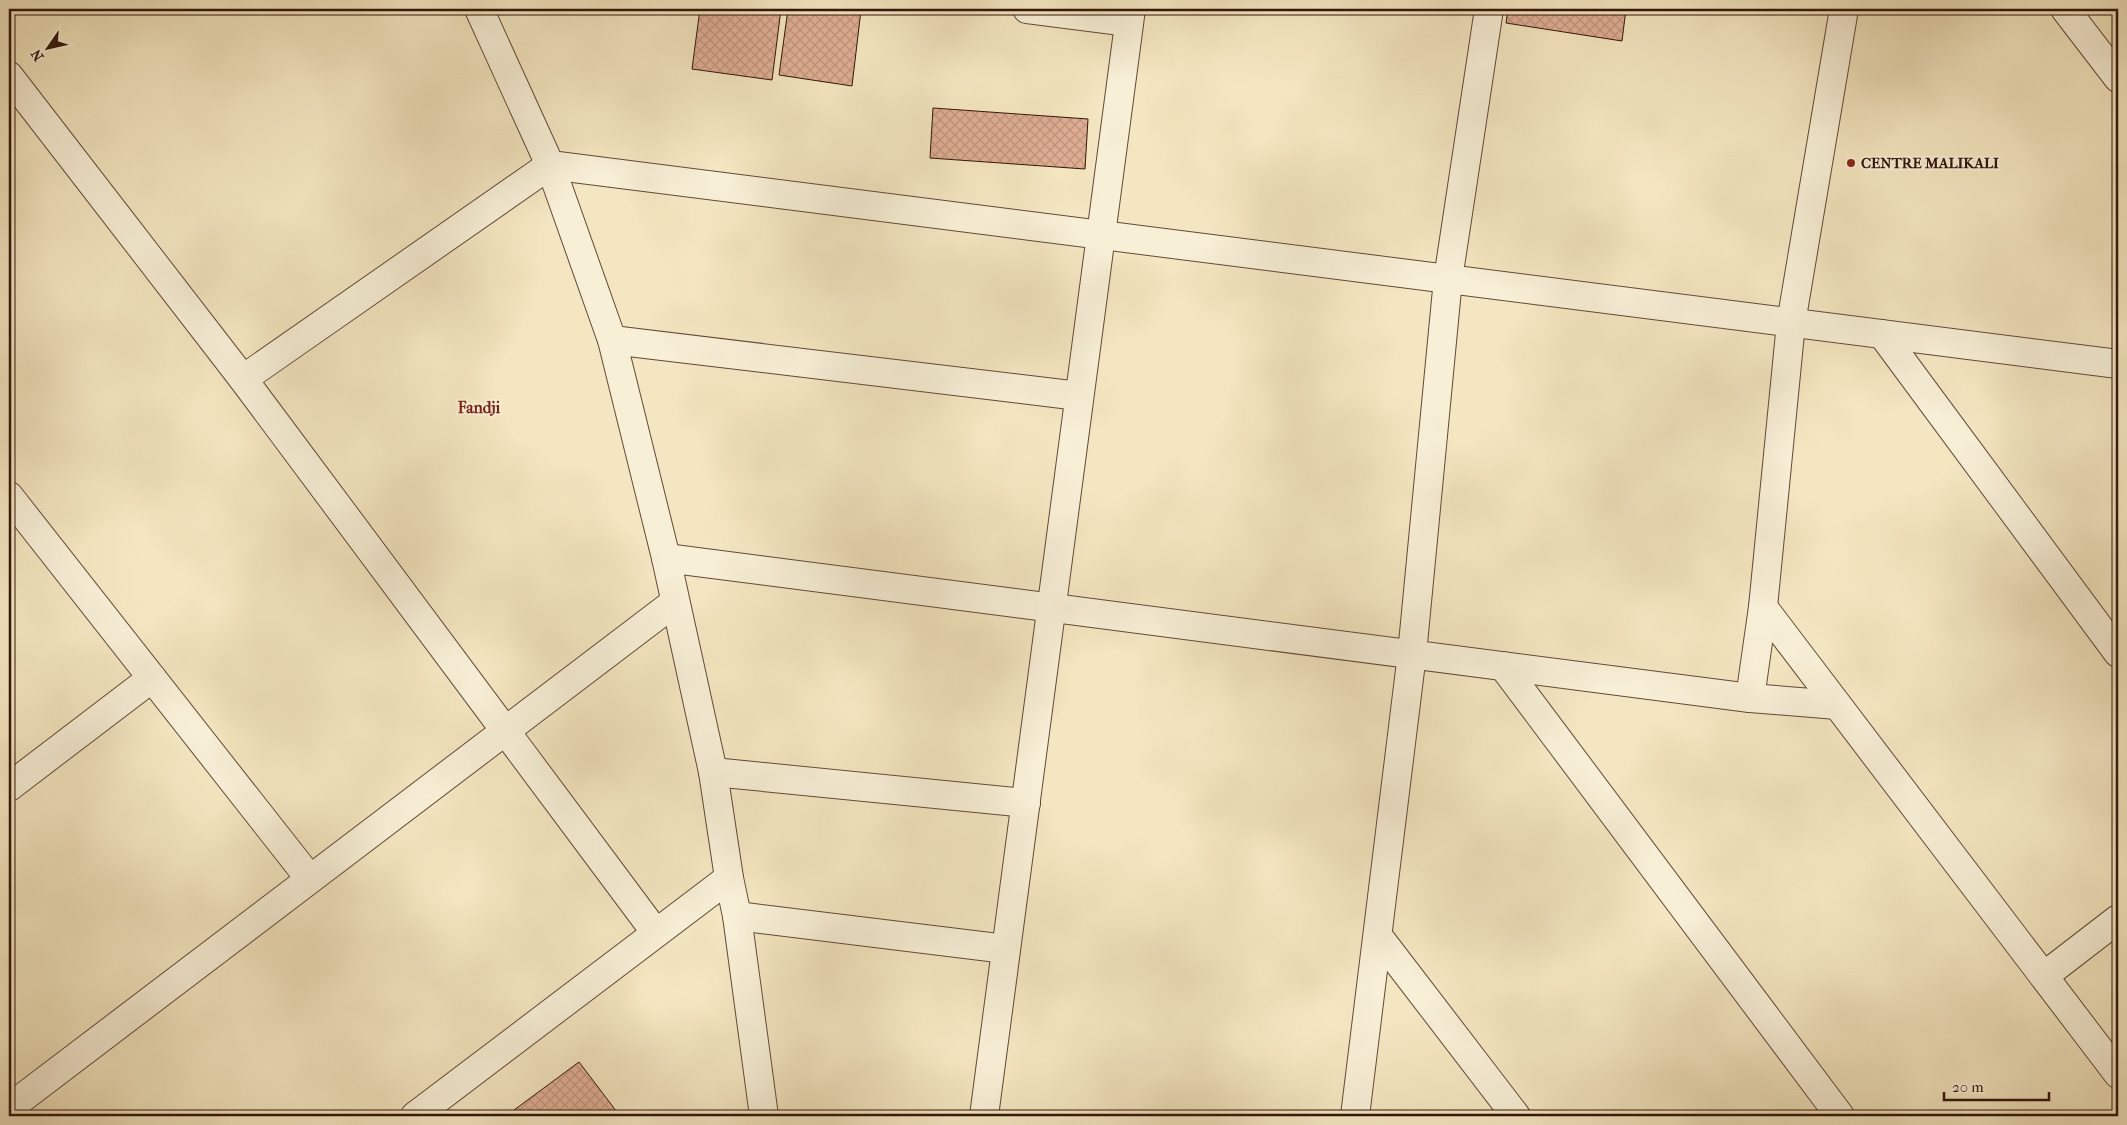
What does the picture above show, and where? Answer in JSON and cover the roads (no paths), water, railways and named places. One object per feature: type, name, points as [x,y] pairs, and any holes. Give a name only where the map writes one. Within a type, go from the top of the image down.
[{"type":"street","points":[[480,9],[550,165],[612,340],[666,558],[714,772],[729,878],[737,916],[764,1116]]},
{"type":"street","points":[[984,1116],[1130,15],[1027,9]]},
{"type":"street","points":[[1355,1116],[1412,654],[1448,279],[1489,9]]},
{"type":"street","points":[[1750,698],[1762,607],[1792,322],[1844,9]]},
{"type":"street","points":[[2065,9],[2118,78]]},
{"type":"street","points":[[9,76],[243,379],[656,933]]},
{"type":"street","points":[[243,379],[550,165],[2118,364]]},
{"type":"street","points":[[1882,334],[2118,653]]},
{"type":"street","points":[[612,340],[1079,396]]},
{"type":"street","points":[[9,496],[310,879]]},
{"type":"street","points":[[666,558],[1750,698],[1837,705]]},
{"type":"street","points":[[9,1108],[675,602]]},
{"type":"street","points":[[1762,607],[2118,1074]]},
{"type":"street","points":[[1504,666],[1840,1116]]},
{"type":"street","points":[[9,787],[152,678]]},
{"type":"street","points":[[714,772],[1026,803]]},
{"type":"street","points":[[415,1116],[729,878]]},
{"type":"street","points":[[737,916],[1006,950]]},
{"type":"street","points":[[2044,976],[2118,919]]},
{"type":"street","points":[[1378,936],[1516,1116]]},
{"type":"place","name":"CENTRE MALIKALI","points":[[1851,163]]},
{"type":"district","name":"Fandji","points":[[479,407]]}]
